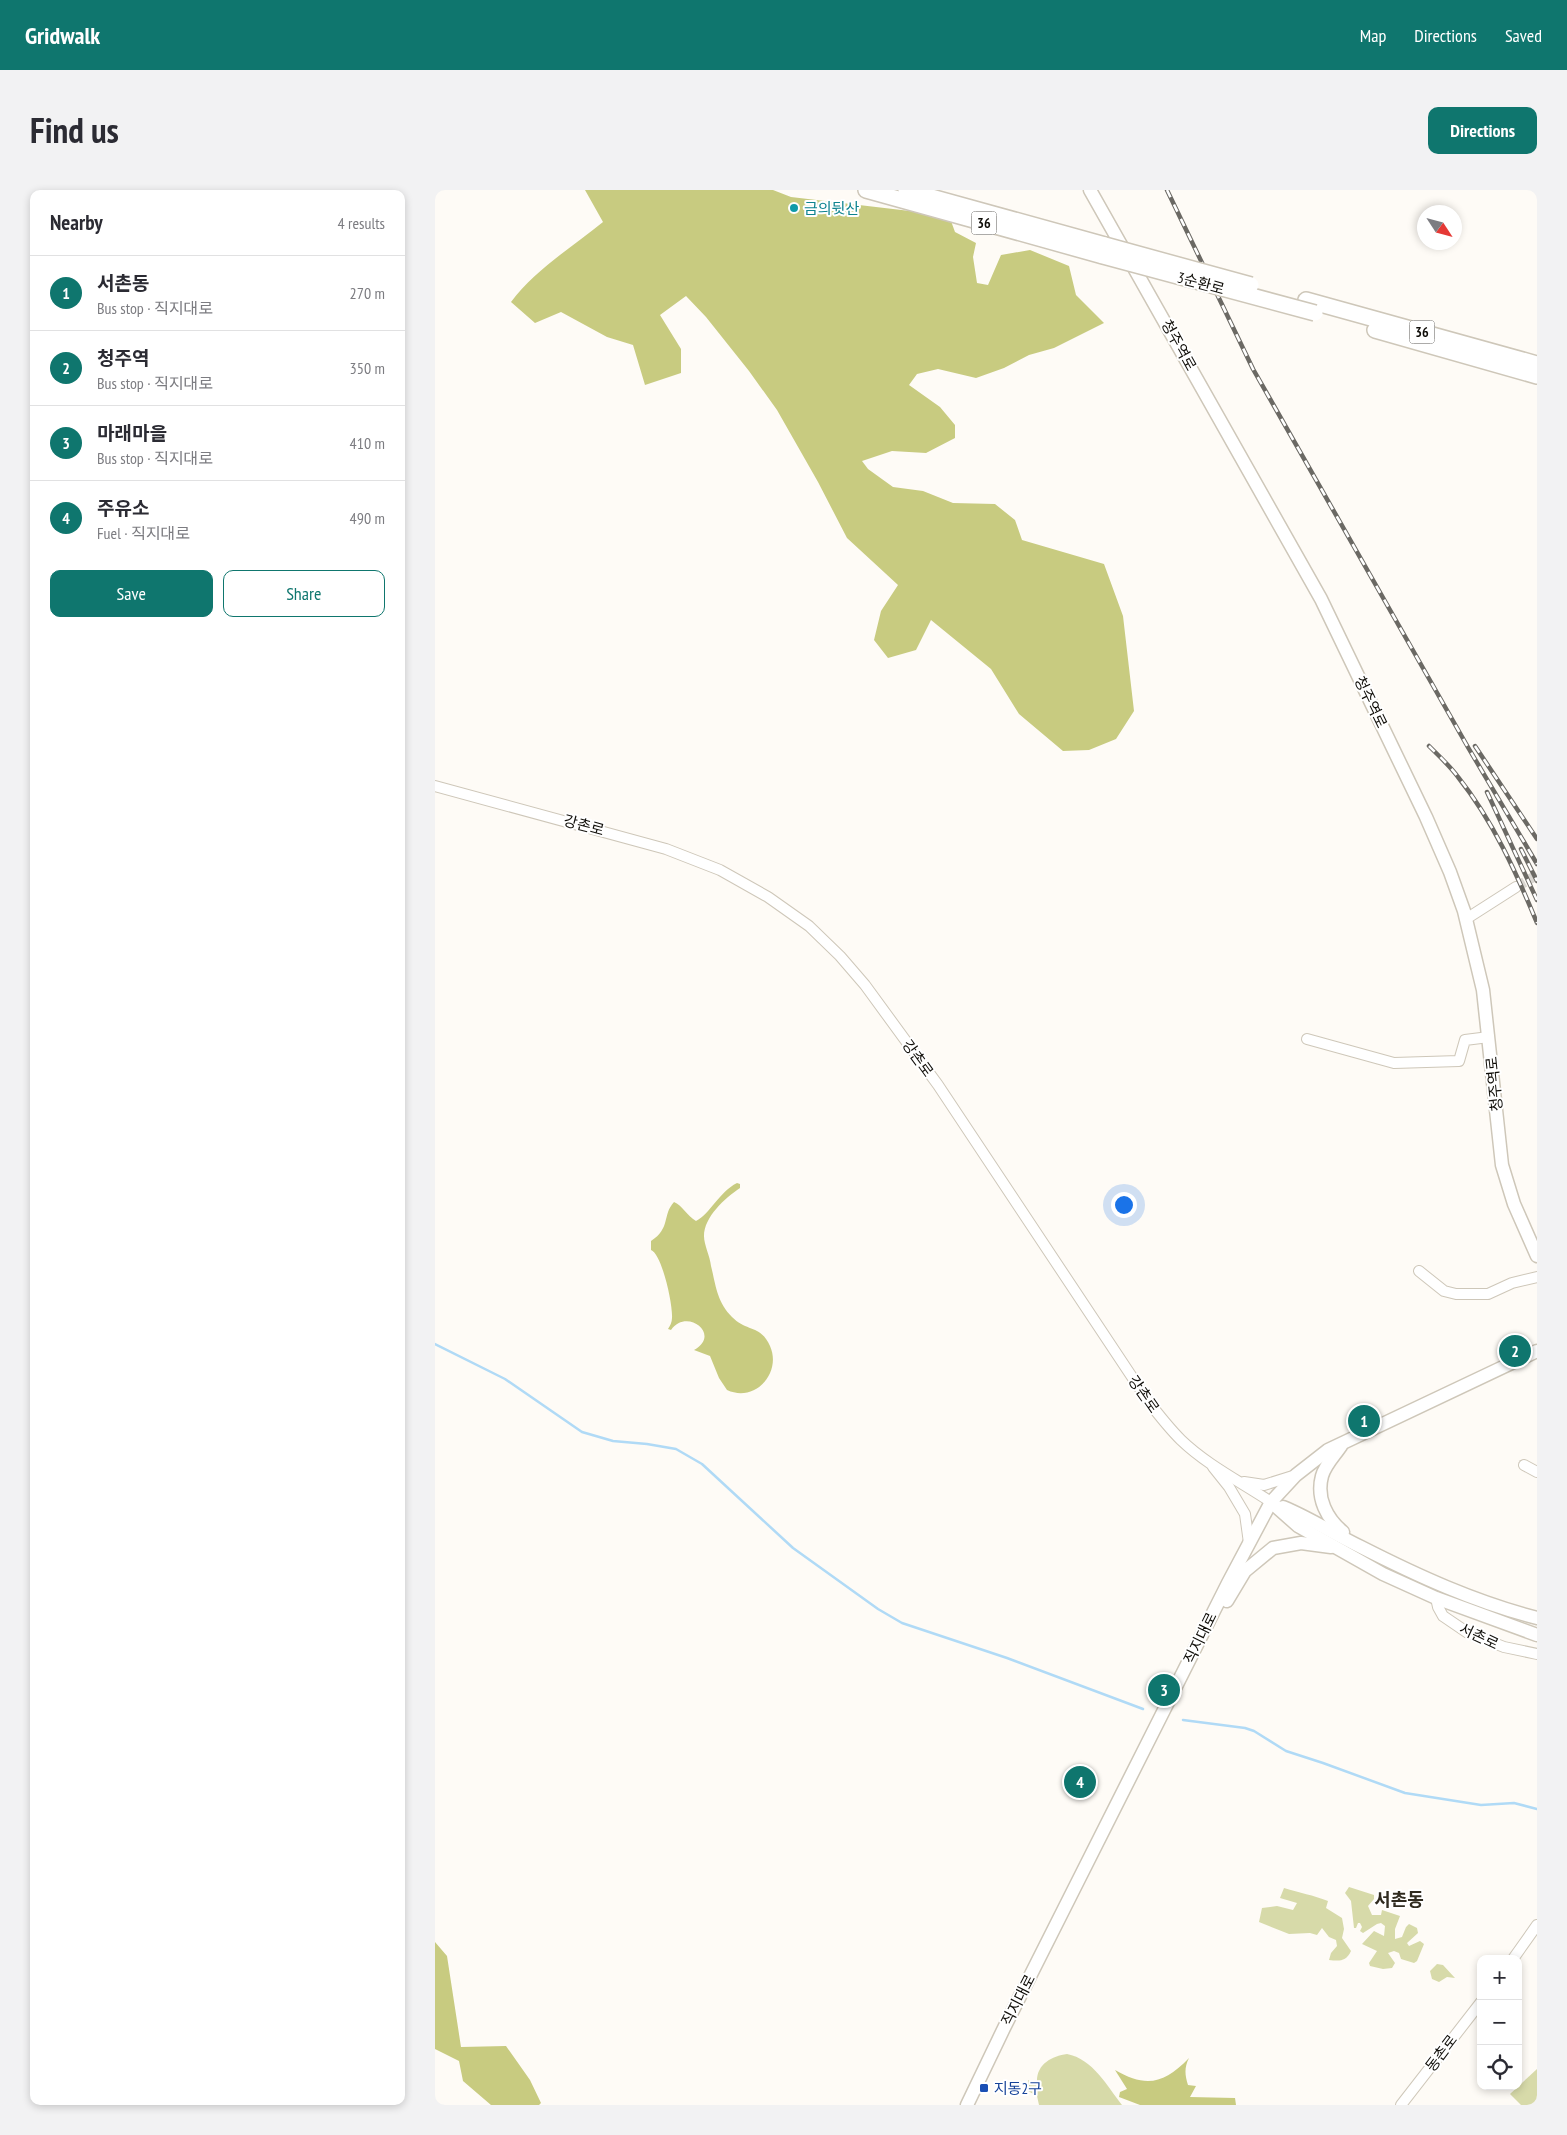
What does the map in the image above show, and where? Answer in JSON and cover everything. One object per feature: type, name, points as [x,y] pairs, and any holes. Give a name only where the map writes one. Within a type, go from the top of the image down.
[{"type":"highway","name":"3순환로","points":[[865,190],[1306,300],[1537,364]]},
{"type":"highway","name":"3순환로","points":[[906,190],[1104,251],[1537,376]]},
{"type":"main road","name":"청주역로","points":[[1090,190],[1321,599],[1451,872],[1466,918],[1483,990],[1502,1165],[1515,1204],[1537,1256]]},
{"type":"main road","name":"직지대로","points":[[967,2105],[1211,1617],[1271,1502],[1296,1475],[1314,1460],[1343,1442],[1535,1351]]},
{"type":"main road","points":[[1343,1442],[1322,1476],[1320,1490],[1323,1506],[1333,1524],[1363,1548]]},
{"type":"main road","points":[[1271,1502],[1306,1517],[1363,1548],[1464,1596],[1537,1618]]},
{"type":"main road","points":[[1271,1502],[1298,1526],[1383,1574],[1436,1598],[1537,1635]]},
{"type":"main road","points":[[1211,1617],[1226,1603],[1245,1571],[1273,1548],[1301,1543],[1336,1547]]},
{"type":"street","name":"강촌로","points":[[435,786],[667,849],[720,870],[768,897],[809,926],[840,956],[865,985],[938,1085],[1148,1401],[1181,1440],[1271,1502]]},
{"type":"street","points":[[1466,918],[1516,888]]},
{"type":"street","points":[[1307,1039],[1383,1060],[1403,1062],[1459,1061],[1465,1040],[1489,1037]]},
{"type":"street","points":[[1419,1271],[1444,1292],[1456,1294],[1488,1294],[1512,1283],[1537,1277]]},
{"type":"street","points":[[1208,1460],[1229,1487],[1245,1514],[1249,1542]]},
{"type":"street","points":[[1524,1465],[1537,1472]]},
{"type":"street","points":[[1239,1480],[1264,1485],[1296,1475]]},
{"type":"street","name":"서촌로","points":[[1436,1598],[1443,1616],[1468,1633],[1504,1647],[1537,1654]]},
{"type":"street","points":[[1516,1955],[1537,1925]]},
{"type":"street","name":"동촌로","points":[[1401,2105],[1477,2007]]},
{"type":"green space","points":[[585,190],[773,190],[791,197],[927,213],[951,221],[955,232],[976,243],[973,257],[977,283],[988,285],[1001,255],[1030,250],[1069,266],[1076,295],[1104,323],[1054,348],[1029,355],[1004,368],[976,378],[938,369],[917,374],[909,385],[940,407],[955,425],[955,438],[926,453],[892,451],[862,461],[868,469],[893,487],[923,491],[953,503],[995,504],[1015,520],[1022,540],[1104,564],[1123,616],[1134,711],[1116,739],[1089,750],[1063,751],[1019,714],[991,669],[931,620],[916,650],[888,658],[874,640],[881,611],[898,585],[847,538],[777,410],[706,317],[686,296],[660,315],[681,349],[681,373],[645,385],[633,345],[607,337],[561,312],[535,323],[511,302],[542,269],[603,222]]},
{"type":"green space","points":[[737,1183],[740,1184],[740,1188],[728,1197],[711,1215],[705,1229],[705,1243],[716,1287],[723,1306],[738,1322],[758,1332],[766,1339],[773,1356],[769,1375],[763,1383],[756,1389],[737,1393],[727,1390],[719,1378],[710,1356],[694,1350],[702,1344],[704,1337],[703,1331],[699,1326],[693,1322],[685,1321],[671,1330],[668,1329],[672,1318],[669,1292],[659,1260],[651,1250],[651,1241],[664,1226],[670,1207],[674,1202],[696,1221],[725,1192]]},
{"type":"green space","points":[[1349,1887],[1374,1895],[1374,1899],[1368,1906],[1372,1915],[1381,1915],[1382,1910],[1400,1916],[1395,1929],[1395,1939],[1402,1937],[1409,1924],[1417,1928],[1418,1933],[1407,1943],[1409,1946],[1420,1941],[1424,1944],[1417,1961],[1414,1963],[1401,1959],[1399,1953],[1394,1951],[1388,1953],[1395,1963],[1392,1968],[1383,1969],[1370,1966],[1369,1963],[1377,1951],[1362,1944],[1374,1931],[1384,1936],[1385,1926],[1381,1923],[1377,1924],[1363,1933],[1360,1931],[1362,1927],[1360,1923],[1354,1928],[1351,1901],[1345,1893]]},
{"type":"green space","points":[[1284,1888],[1328,1901],[1326,1908],[1342,1918],[1344,1929],[1342,1938],[1351,1951],[1347,1957],[1339,1960],[1329,1960],[1331,1953],[1337,1946],[1336,1940],[1329,1937],[1322,1928],[1317,1935],[1310,1933],[1289,1934],[1259,1922],[1262,1908],[1277,1906],[1293,1910],[1297,1903],[1280,1898]]},
{"type":"green space","points":[[435,1942],[447,1956],[461,2047],[506,2046],[530,2080],[541,2103],[539,2105],[491,2105],[463,2081],[459,2061],[435,2049]]},
{"type":"green space","points":[[1437,1964],[1443,1965],[1455,1978],[1447,1977],[1439,1982],[1432,1979],[1430,1971]]},
{"type":"green space","points":[[1067,2054],[1084,2061],[1092,2067],[1122,2105],[1039,2105],[1037,2096],[1028,2091],[1028,2080],[1033,2083],[1037,2081],[1040,2070],[1046,2062]]},
{"type":"green space","points":[[1189,2058],[1186,2068],[1188,2085],[1196,2086],[1190,2097],[1235,2098],[1236,2105],[1140,2105],[1119,2097],[1120,2092],[1127,2089],[1115,2070],[1136,2079],[1154,2080],[1163,2078],[1171,2073]]},
{"type":"green space","points":[[1537,2069],[1537,2105],[1521,2105],[1510,2094],[1514,2090],[1522,2090],[1522,2083]]},
{"type":"waterway","points":[[435,1344],[505,1379],[582,1432],[613,1441],[676,1449],[702,1464],[793,1548],[878,1609],[902,1623],[1007,1658],[1143,1709]]},
{"type":"waterway","points":[[1183,1720],[1245,1728],[1254,1731],[1286,1751],[1405,1793],[1481,1805],[1514,1803],[1537,1809]]},
{"type":"tunnel","points":[[1516,887],[1537,875]]},
{"type":"railway","points":[[1167,190],[1253,369],[1469,749],[1537,864]]},
{"type":"railway","points":[[1429,746],[1455,773],[1493,829],[1521,885],[1537,923]]},
{"type":"railway","points":[[1475,746],[1537,839]]},
{"type":"railway","points":[[1487,792],[1537,900]]},
{"type":"railway","points":[[1521,849],[1537,881]]},
{"type":"place","name":"금의뒷산","points":[[794,208]]},
{"type":"place","name":"청주역","points":[[1515,1351]]},
{"type":"place","name":"서촌동","points":[[1364,1421]]},
{"type":"place","name":"마래마을","points":[[1164,1690]]},
{"type":"place","name":"주유소","points":[[1080,1782]]},
{"type":"place","name":"지동2구","points":[[984,2088]]},
{"type":"district","name":"서촌동","points":[[1399,1899]]}]
